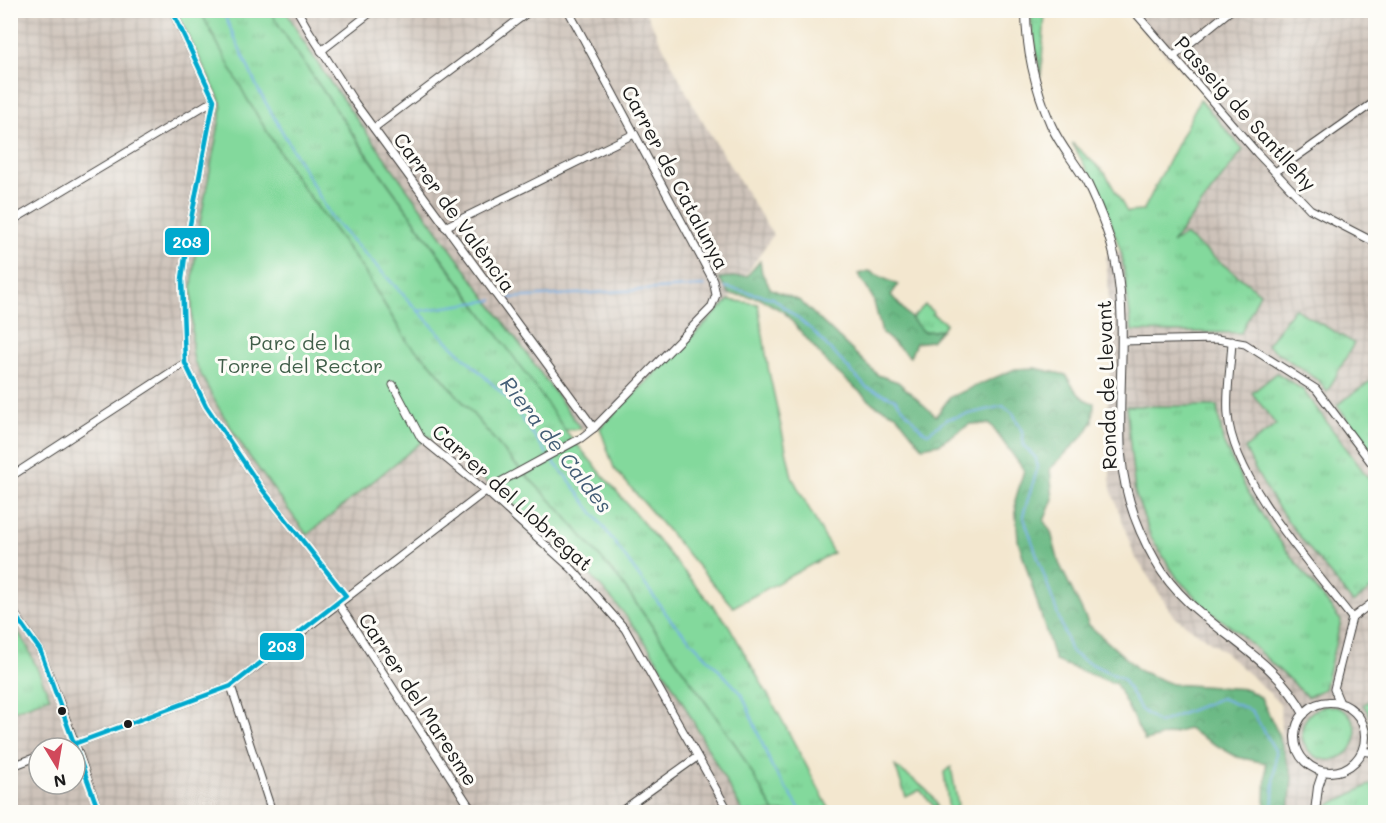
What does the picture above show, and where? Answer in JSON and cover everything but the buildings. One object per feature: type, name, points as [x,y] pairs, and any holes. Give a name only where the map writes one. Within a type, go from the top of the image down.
[{"type":"main road","name":"Ronda de Llevant","points":[[1026,10],[1029,63],[1051,127],[1086,182],[1110,240],[1116,264],[1123,319],[1121,457],[1129,499],[1140,531],[1157,564],[1182,597],[1277,677],[1295,698],[1304,714]]},
{"type":"main road","points":[[1328,702],[1340,704],[1356,713],[1361,720],[1365,732],[1362,751],[1356,761],[1346,768],[1335,772],[1323,772],[1306,763],[1298,752],[1295,740],[1298,722],[1313,706],[1328,702]]},
{"type":"main road","points":[[1315,813],[1318,787],[1323,772]]},
{"type":"street","points":[[172,10],[214,100],[188,235],[182,279],[185,363],[206,406],[262,489],[346,596]]},
{"type":"street","name":"Carrer de València","points":[[297,10],[321,51],[374,128],[594,428]]},
{"type":"street","points":[[321,51],[374,10]]},
{"type":"street","points":[[374,128],[531,10]]},
{"type":"street","name":"Carrer de Catalunya","points":[[87,739],[231,686],[486,491],[521,469],[581,438],[594,428],[711,309],[716,295],[713,280],[568,10]]},
{"type":"street","name":"Passeig de Santllehy","points":[[1134,10],[1173,57],[1310,209],[1376,243]]},
{"type":"street","points":[[1173,57],[1231,10]]},
{"type":"street","points":[[10,222],[214,100]]},
{"type":"street","points":[[1275,172],[1376,101]]},
{"type":"street","points":[[445,227],[634,134]]},
{"type":"street","points":[[1122,341],[1217,339],[1245,344],[1316,389],[1376,469]]},
{"type":"street","points":[[1232,341],[1228,416],[1237,453],[1268,509],[1352,618]]},
{"type":"street","points":[[10,477],[185,363]]},
{"type":"street","name":"Carrer del Llobregat","points":[[393,385],[421,438],[486,491],[572,569],[625,629],[729,813]]},
{"type":"street","points":[[1340,704],[1334,689],[1352,618],[1376,600]]},
{"type":"street","name":"Carrer del Maresme","points":[[338,603],[473,813]]},
{"type":"street","points":[[10,607],[40,650],[72,736]]},
{"type":"street","points":[[231,686],[272,813]]},
{"type":"street","points":[[1362,751],[1376,753]]},
{"type":"street","points":[[620,813],[697,758]]},
{"type":"street","points":[[10,767],[27,761]]},
{"type":"street","points":[[87,778],[99,813]]},
{"type":"shaded area","points":[[10,11],[176,11],[222,108],[197,238],[192,286],[192,349],[307,535],[429,435],[506,495],[596,581],[648,645],[743,812],[11,812]]},
{"type":"shaded area","points":[[286,11],[645,11],[696,111],[773,235],[729,300],[600,428],[581,429],[330,82]]},
{"type":"shaded area","points":[[1124,11],[1375,11],[1375,812],[1277,812],[1282,755],[1280,703],[1226,653],[1175,617],[1134,555],[1111,489],[1107,422],[1112,347],[1106,256],[1123,250],[1210,100]]},
{"type":"green space","name":"Parc de la Torre del Rector","points":[[176,11],[200,11],[247,99],[293,174],[364,271],[408,343],[430,363],[513,462],[559,509],[621,582],[737,747],[774,812],[743,812],[661,666],[626,616],[601,587],[575,559],[518,507],[429,436],[307,535],[246,452],[218,407],[194,361],[192,286],[197,238],[222,108]]},
{"type":"green space","points":[[200,11],[270,11],[358,142],[457,280],[515,356],[565,430],[728,624],[831,812],[774,812],[737,747],[621,582],[559,509],[513,462],[430,363],[408,343],[364,271],[293,174],[247,99]]},
{"type":"green space","points":[[270,11],[286,11],[330,82],[581,429],[565,430],[361,146]]},
{"type":"green space","points":[[1032,11],[1045,11],[1041,77],[1031,22]]},
{"type":"green space","points":[[1200,99],[1243,150],[1172,243],[1185,235],[1260,293],[1241,333],[1132,331],[1122,255],[1102,197],[1072,143],[1105,173],[1127,212],[1143,211]]},
{"type":"green space","points":[[760,261],[762,273],[771,289],[800,301],[878,375],[898,382],[936,416],[950,397],[1015,369],[1035,368],[1066,375],[1081,396],[1094,403],[1093,421],[1084,435],[1050,469],[1053,499],[1044,521],[1051,532],[1059,563],[1089,625],[1140,671],[1172,684],[1247,689],[1261,698],[1278,733],[1292,777],[1289,812],[1262,812],[1265,804],[1266,763],[1237,757],[1188,729],[1145,741],[1116,684],[1055,661],[1018,540],[1015,501],[1024,470],[990,424],[970,424],[939,444],[922,447],[896,414],[875,405],[831,367],[784,312],[759,298],[729,294],[719,278],[747,276]]},
{"type":"green space","points":[[869,271],[898,285],[891,295],[923,332],[941,330],[931,341],[916,343],[910,357],[882,333],[873,298],[858,274]]},
{"type":"green space","points":[[729,300],[758,304],[769,372],[792,477],[833,553],[733,607],[614,468],[600,428]]},
{"type":"green space","points":[[925,305],[933,312],[932,314],[946,323],[941,330],[923,332],[911,319]]},
{"type":"green space","points":[[1294,308],[1354,343],[1327,392],[1319,381],[1267,345]]},
{"type":"green space","points":[[1277,373],[1303,390],[1375,487],[1375,586],[1353,603],[1280,510],[1245,448],[1276,425],[1252,393]]},
{"type":"green space","points":[[1375,378],[1375,456],[1337,405]]},
{"type":"green space","points":[[1126,406],[1217,406],[1223,442],[1246,489],[1273,532],[1341,621],[1324,689],[1308,697],[1237,631],[1209,611],[1177,578],[1151,537],[1135,493]]},
{"type":"green space","points":[[10,619],[27,646],[50,697],[11,712]]},
{"type":"green space","points":[[1375,696],[1375,745],[1373,745],[1369,715],[1363,705]]},
{"type":"green space","points":[[1324,706],[1334,706],[1344,710],[1352,718],[1356,733],[1352,748],[1344,756],[1334,760],[1324,760],[1314,756],[1306,748],[1302,738],[1302,728],[1306,718],[1314,710]]},
{"type":"green space","points":[[895,766],[928,792],[937,805],[938,812],[931,812],[935,808],[920,790],[906,797]]},
{"type":"green space","points":[[951,767],[958,805],[953,812],[949,812],[944,772]]},
{"type":"green space","points":[[1375,782],[1375,812],[1323,812],[1323,808]]},
{"type":"waterway","name":"Riera de Caldes","points":[[222,10],[259,91],[333,220],[442,336],[507,398],[547,454]]},
{"type":"waterway","points":[[510,298],[705,286]]},
{"type":"waterway","points":[[725,287],[773,298],[813,331],[866,387],[895,399],[922,430],[928,433],[947,419],[1003,406],[1013,413],[1022,431],[1024,446],[1036,458],[1037,470],[1023,515],[1071,652],[1123,679],[1141,710],[1159,723],[1221,698],[1252,711],[1276,752],[1272,812]]},
{"type":"waterway","points":[[418,311],[493,300]]},
{"type":"waterway","name":"Riera de Caldes","points":[[550,458],[570,481],[670,619],[742,694],[772,767],[802,812]]},
{"type":"transit line","name":"203","points":[[87,739],[231,686],[346,596],[262,489],[206,406],[185,363],[182,279],[188,235],[214,100],[172,10]]},
{"type":"transit line","name":"203","points":[[10,608],[40,650],[99,812]]}]
